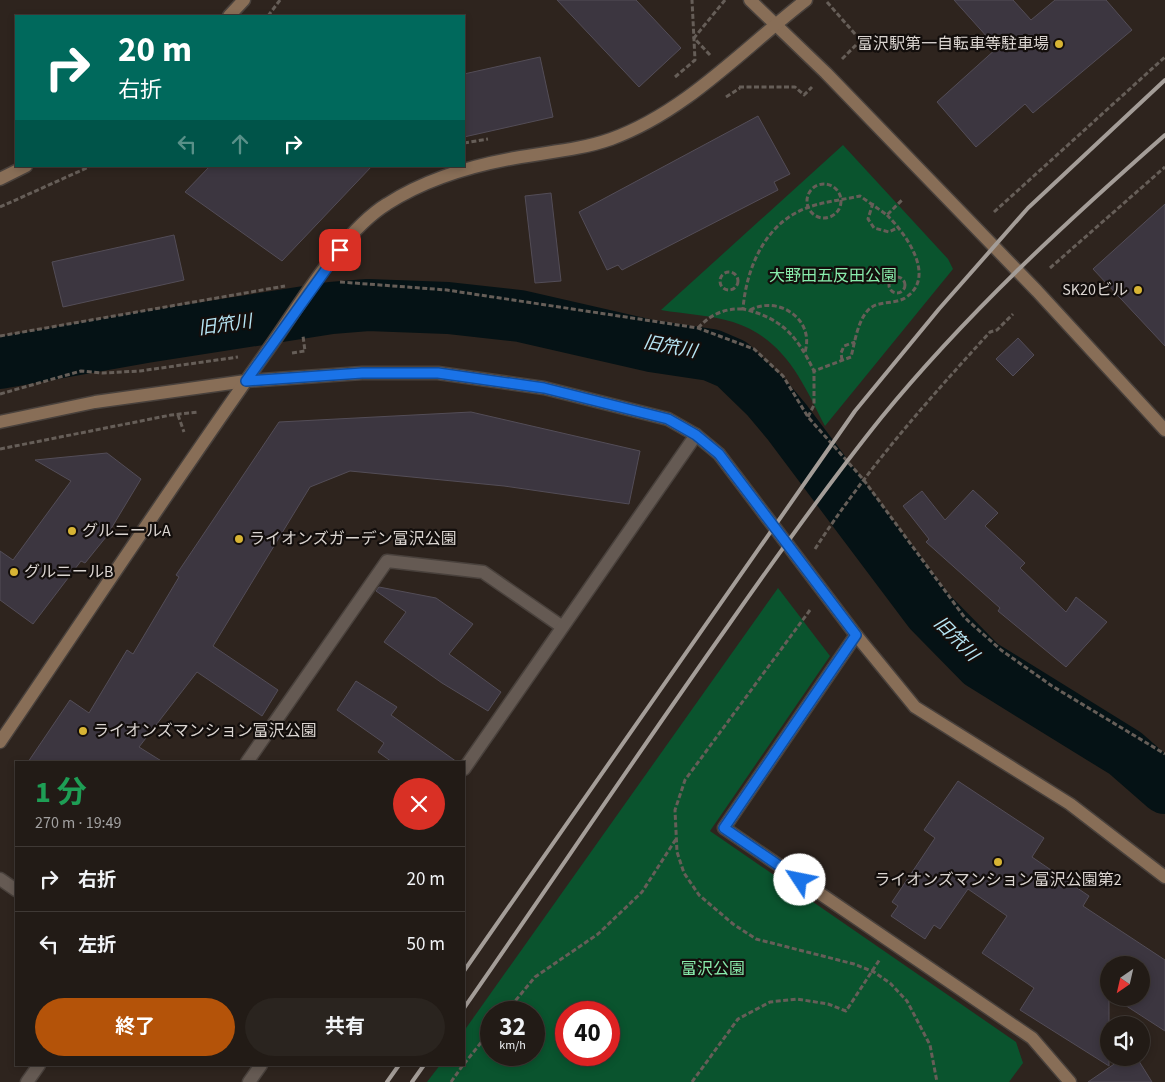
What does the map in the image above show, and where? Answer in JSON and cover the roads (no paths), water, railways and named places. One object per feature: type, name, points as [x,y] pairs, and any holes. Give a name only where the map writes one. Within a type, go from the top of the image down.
[{"type":"street","points":[[230,15],[244,0]]},
{"type":"street","points":[[750,0],[776,23],[1037,291],[1165,430]]},
{"type":"street","points":[[0,742],[226,409],[308,292],[362,225],[386,204],[453,172],[516,157],[583,146],[610,139],[645,124],[699,89],[776,23],[806,0]]},
{"type":"street","points":[[0,179],[24,167]]},
{"type":"street","points":[[0,422],[95,402],[246,381],[362,373],[438,373],[544,388],[668,419],[696,435],[719,454],[856,635],[915,707],[1070,804],[1165,877]]},
{"type":"street","points":[[465,768],[561,626],[696,435]]},
{"type":"street","points":[[249,761],[387,561],[483,572],[561,626]]},
{"type":"street","points":[[856,635],[724,828],[1032,1038],[1070,1082]]},
{"type":"street","points":[[0,879],[15,889]]},
{"type":"street","points":[[28,1082],[38,1066]]},
{"type":"street","points":[[249,1082],[260,1066]]},
{"type":"waterway","name":"旧笊川","points":[[0,363],[146,337],[331,308],[368,305],[448,308],[520,316],[651,346],[711,355],[732,364],[766,397],[787,422],[929,611],[981,664],[1125,753],[1165,788]]},
{"type":"railway","points":[[465,970],[855,411],[939,309],[1028,208],[1165,80]]},
{"type":"railway","points":[[465,1007],[767,571],[823,493],[881,418],[947,342],[1017,270],[1165,135]]},
{"type":"railway","points":[[387,1082],[398,1066]]},
{"type":"railway","points":[[412,1082],[423,1066]]},
{"type":"place","name":"富沢駅第一自転車等駐車場","points":[[1059,44]]},
{"type":"place","name":"SK20ビル","points":[[1138,290]]},
{"type":"place","name":"グルニールA","points":[[72,531]]},
{"type":"place","name":"ライオンズガーデン富沢公園","points":[[239,539]]},
{"type":"place","name":"グルニールB","points":[[14,572]]},
{"type":"place","name":"ライオンズマンション富沢公園","points":[[83,731]]},
{"type":"place","name":"ライオンズマンション富沢公園第2","points":[[998,862]]},
{"type":"park label","name":"大野田五反田公園","points":[[833,276]]},
{"type":"park label","name":"富沢公園","points":[[713,969]]}]
